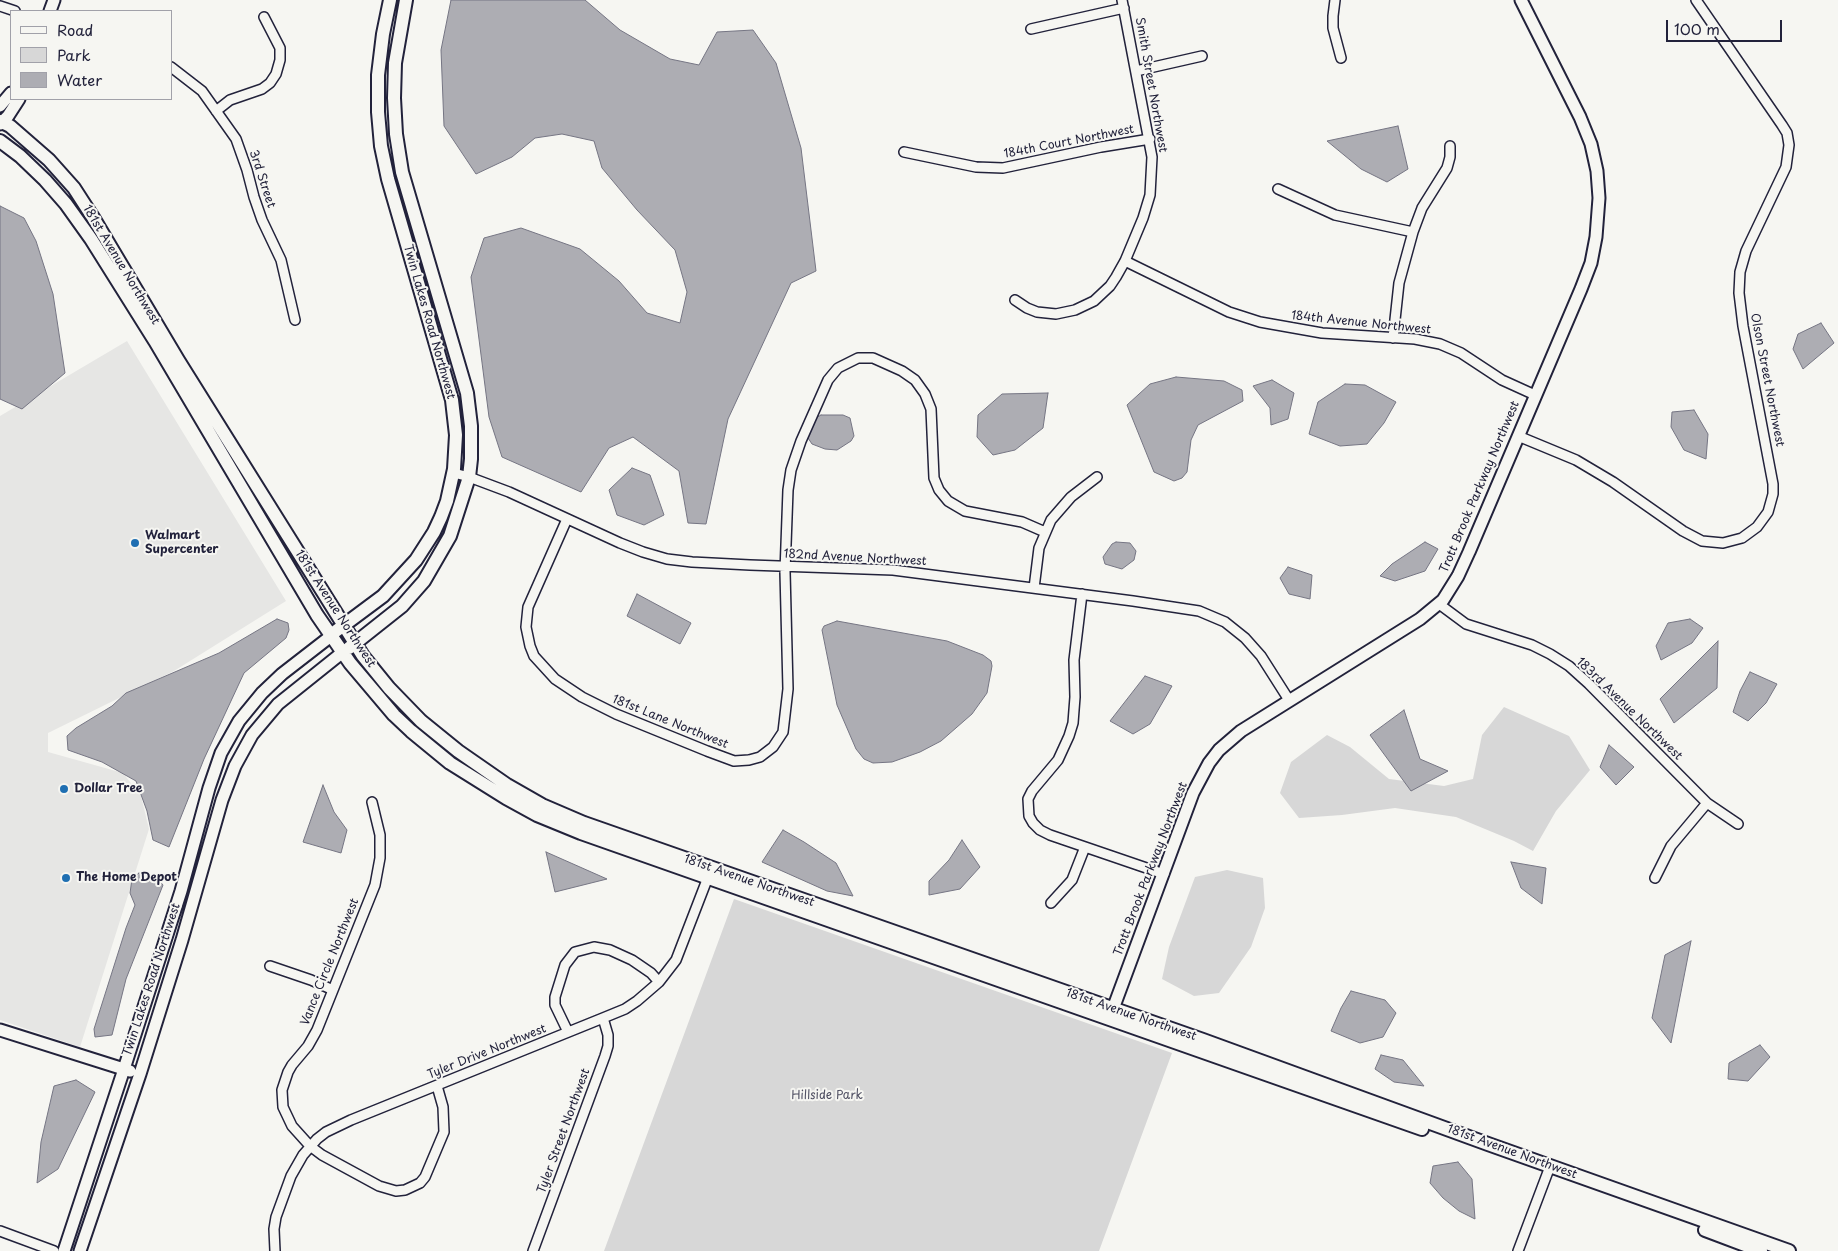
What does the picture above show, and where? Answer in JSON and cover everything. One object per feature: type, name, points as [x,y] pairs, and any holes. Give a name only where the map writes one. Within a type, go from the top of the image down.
[{"type":"main road","name":"Twin Lakes Road Northwest","points":[[331,636],[383,596],[416,560],[441,517],[454,473],[456,435],[452,400],[388,179],[381,146],[378,112],[378,75],[383,34],[390,0]]},
{"type":"main road","name":"Twin Lakes Road Northwest","points":[[343,652],[402,606],[424,581],[450,536],[468,477],[472,442],[467,393],[405,180],[396,134],[395,62],[406,0]]},
{"type":"main road","name":"181st Avenue Northwest","points":[[0,122],[10,126],[48,160],[74,188],[178,360],[354,643],[375,672],[421,721],[458,751],[507,785],[542,805],[710,873]]},
{"type":"main road","name":"181st Avenue Northwest","points":[[0,141],[20,156],[45,180],[61,198],[91,239],[156,341],[235,478],[331,636],[378,697],[411,732],[472,778],[537,815],[581,833],[710,873],[1789,1251]]},
{"type":"main road","name":"181st Avenue Northwest","points":[[1111,1014],[1548,1171],[1761,1251]]},
{"type":"street","points":[[1335,0],[1333,28],[1341,58]]},
{"type":"street","name":"Trott Brook Parkway Northwest","points":[[1111,1014],[1193,793],[1209,763],[1219,750],[1241,731],[1420,620],[1439,604],[1458,576],[1581,289],[1590,264],[1596,237],[1599,198],[1591,144],[1580,116],[1520,0]]},
{"type":"street","name":"Olson Street Northwest","points":[[1518,436],[1576,460],[1613,482],[1683,531],[1702,541],[1723,543],[1742,538],[1757,527],[1768,512],[1773,494],[1773,484],[1743,326],[1739,293],[1740,272],[1746,250],[1786,167],[1789,145],[1787,133],[1782,124],[1696,0]]},
{"type":"street","points":[[1032,29],[1123,4]]},
{"type":"street","name":"Smith Street Northwest","points":[[1015,300],[1037,312],[1056,314],[1075,310],[1094,301],[1110,286],[1125,261],[1143,218],[1150,195],[1152,170],[1150,139],[1123,4]]},
{"type":"street","points":[[0,6],[12,10]]},
{"type":"street","points":[[216,111],[230,100],[262,89],[270,83],[276,74],[280,60],[280,48],[264,17]]},
{"type":"street","points":[[1136,71],[1202,56]]},
{"type":"street","name":"3rd Street","points":[[172,68],[202,91],[229,129],[241,152],[262,220],[281,260],[295,320]]},
{"type":"street","points":[[0,106],[10,94]]},
{"type":"street","points":[[0,122],[8,116],[18,100]]},
{"type":"street","name":"184th Court Northwest","points":[[904,152],[976,167],[1003,168],[1101,147],[1150,139]]},
{"type":"street","points":[[1392,338],[1399,283],[1413,232],[1422,208],[1447,168],[1450,146]]},
{"type":"street","points":[[1278,189],[1336,215],[1413,232]]},
{"type":"street","name":"184th Avenue Northwest","points":[[1125,261],[1222,308],[1260,322],[1322,333],[1428,341],[1452,348],[1496,377],[1535,395]]},
{"type":"street","points":[[786,566],[788,490],[793,460],[833,373],[844,363],[858,358],[873,358],[902,371],[915,380],[925,394],[931,409],[934,478],[939,490],[948,501],[965,511],[1022,522],[1045,532]]},
{"type":"street","name":"182nd Avenue Northwest","points":[[454,473],[509,492],[635,549],[666,559],[692,562],[893,570],[1199,611],[1236,629],[1253,646],[1289,700]]},
{"type":"street","points":[[1034,588],[1039,548],[1045,532],[1057,512],[1071,497],[1097,477]]},
{"type":"street","name":"181st Lane Northwest","points":[[567,519],[528,607],[526,627],[534,656],[555,679],[582,698],[734,761],[760,757],[773,747],[783,732],[788,690],[786,566]]},
{"type":"street","points":[[1082,594],[1074,660],[1075,697],[1073,723],[1064,748],[1051,770],[1032,791],[1028,799],[1029,816],[1040,830],[1164,874]]},
{"type":"street","name":"183rd Avenue Northwest","points":[[1439,604],[1466,624],[1532,645],[1569,666],[1590,684],[1707,803],[1738,824]]},
{"type":"street","name":"Twin Lakes Road Northwest","points":[[64,1251],[181,891],[209,788],[222,753],[239,721],[262,693],[331,636]]},
{"type":"street","name":"Twin Lakes Road Northwest","points":[[80,1251],[140,1074],[191,910],[222,800],[235,766],[252,735],[278,704],[343,652]]},
{"type":"street","name":"Vance Circle Northwest","points":[[310,1146],[295,1131],[286,1118],[283,1108],[282,1090],[284,1080],[292,1065],[308,1046],[317,1030],[375,884],[378,872],[380,835],[372,802]]},
{"type":"street","points":[[1654,878],[1671,846],[1707,803]]},
{"type":"street","points":[[1051,903],[1072,880],[1085,847]]},
{"type":"street","name":"Tyler Drive Northwest","points":[[275,1251],[274,1230],[276,1216],[291,1176],[310,1146],[326,1132],[336,1126],[625,1009],[637,1002],[659,982],[676,960],[710,873]]},
{"type":"street","points":[[568,1032],[555,1005],[555,997],[565,965],[575,952],[594,947],[610,950],[632,960],[651,973],[659,982]]},
{"type":"street","points":[[270,966],[333,990]]},
{"type":"street","name":"Tyler Street Northwest","points":[[532,1251],[605,1056],[608,1046],[608,1034],[603,1018]]},
{"type":"street","points":[[0,1030],[140,1074]]},
{"type":"street","points":[[310,1146],[322,1155],[379,1186],[396,1191],[413,1187],[425,1177],[430,1169],[444,1132],[443,1107],[437,1086]]},
{"type":"street","points":[[1518,1251],[1548,1171]]},
{"type":"street","points":[[0,1231],[54,1251]]},
{"type":"shaded area","points":[[127,341],[286,601],[174,671],[48,733],[48,752],[123,773],[141,796],[149,829],[80,1047],[0,1020],[0,416]]},
{"type":"green space","points":[[1504,707],[1569,736],[1590,770],[1556,811],[1533,851],[1456,817],[1395,808],[1299,818],[1280,793],[1291,762],[1327,735],[1350,747],[1389,779],[1444,786],[1473,779],[1482,735]]},
{"type":"green space","points":[[1227,870],[1263,878],[1265,908],[1251,947],[1219,993],[1194,996],[1162,979],[1169,947],[1195,877]]},
{"type":"green space","name":"Hillside Park","points":[[734,899],[1172,1053],[1099,1251],[604,1251]]},
{"type":"water","points":[[451,0],[585,0],[620,30],[670,59],[699,65],[717,32],[753,30],[776,63],[801,148],[816,271],[791,283],[728,419],[706,524],[688,523],[679,471],[633,437],[609,448],[581,492],[502,457],[489,417],[471,277],[484,238],[521,228],[580,249],[619,281],[647,313],[680,323],[687,292],[675,250],[637,210],[602,168],[594,141],[562,134],[535,138],[512,157],[476,174],[444,126],[441,50]]},
{"type":"water","points":[[1398,126],[1408,169],[1387,182],[1361,169],[1327,141]]},
{"type":"water","points":[[0,206],[24,218],[36,241],[53,294],[65,373],[22,409],[0,399]]},
{"type":"water","points":[[1821,323],[1834,343],[1803,369],[1793,349],[1798,334]]},
{"type":"water","points":[[1176,377],[1224,381],[1242,390],[1243,401],[1198,425],[1191,440],[1187,472],[1182,478],[1174,481],[1154,472],[1127,405],[1150,384]]},
{"type":"water","points":[[1272,380],[1294,393],[1288,419],[1271,425],[1270,408],[1253,386]]},
{"type":"water","points":[[1345,384],[1365,385],[1396,402],[1384,423],[1367,444],[1340,446],[1309,434],[1318,402]]},
{"type":"water","points":[[1048,393],[1043,428],[1015,450],[993,455],[977,437],[978,415],[1002,394]]},
{"type":"water","points":[[1694,410],[1708,434],[1706,459],[1684,450],[1671,427],[1672,412]]},
{"type":"water","points":[[821,415],[843,415],[850,418],[854,436],[851,441],[837,450],[825,449],[812,444],[806,435],[814,419]]},
{"type":"water","points":[[632,468],[650,475],[664,515],[644,525],[617,515],[609,490]]},
{"type":"water","points":[[1116,542],[1130,543],[1136,551],[1134,560],[1122,569],[1105,564],[1103,557],[1112,544]]},
{"type":"water","points":[[1425,542],[1438,549],[1425,571],[1395,581],[1380,576],[1392,564]]},
{"type":"water","points":[[1288,567],[1312,575],[1310,599],[1289,594],[1280,578]]},
{"type":"water","points":[[637,594],[691,623],[680,644],[627,616]]},
{"type":"water","points":[[277,619],[288,623],[289,630],[286,638],[244,673],[204,759],[169,847],[153,840],[147,811],[136,781],[102,762],[68,750],[67,736],[76,728],[112,706],[126,693],[219,653]]},
{"type":"water","points":[[1690,619],[1703,628],[1692,643],[1661,660],[1656,646],[1668,623]]},
{"type":"water","points":[[837,621],[947,641],[983,655],[991,661],[992,666],[987,693],[972,714],[941,741],[920,752],[892,762],[873,763],[864,759],[856,749],[837,705],[822,630],[824,626]]},
{"type":"water","points":[[1718,641],[1717,688],[1674,723],[1660,699]]},
{"type":"water","points":[[1750,672],[1777,684],[1766,703],[1748,721],[1733,712],[1740,691]]},
{"type":"water","points":[[1145,676],[1172,686],[1150,724],[1133,734],[1110,721]]},
{"type":"water","points":[[1404,710],[1420,759],[1448,771],[1411,791],[1370,735]]},
{"type":"water","points":[[1609,745],[1634,767],[1616,785],[1600,767]]},
{"type":"water","points":[[323,785],[334,812],[347,830],[341,853],[303,842]]},
{"type":"water","points":[[783,830],[836,863],[853,896],[827,891],[762,862]]},
{"type":"water","points":[[962,840],[980,867],[960,889],[929,895],[929,881],[949,860]]},
{"type":"water","points":[[546,852],[607,879],[555,892]]},
{"type":"water","points":[[1511,862],[1546,868],[1542,904],[1521,888]]},
{"type":"water","points":[[139,873],[157,878],[163,885],[126,979],[112,1035],[95,1037],[94,1029],[135,905],[130,893],[132,879]]},
{"type":"water","points":[[1691,941],[1671,1043],[1652,1018],[1665,955]]},
{"type":"water","points":[[1351,991],[1385,1000],[1396,1013],[1383,1037],[1360,1043],[1331,1031]]},
{"type":"water","points":[[1760,1045],[1770,1057],[1748,1081],[1728,1079],[1729,1063]]},
{"type":"water","points":[[1381,1055],[1403,1060],[1424,1086],[1394,1082],[1375,1069]]},
{"type":"water","points":[[76,1080],[95,1092],[58,1169],[37,1183],[41,1142],[54,1086]]},
{"type":"water","points":[[1458,1162],[1472,1179],[1475,1219],[1459,1211],[1443,1198],[1430,1183],[1433,1166]]},
{"type":"place","name":"Walmart Supercenter","points":[[135,543]]},
{"type":"place","name":"Dollar Tree","points":[[64,789]]},
{"type":"place","name":"The Home Depot","points":[[66,878]]}]
